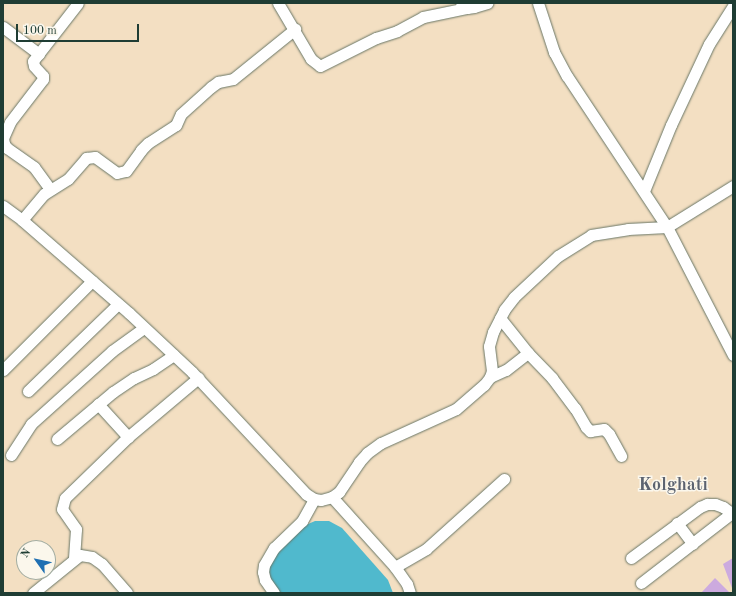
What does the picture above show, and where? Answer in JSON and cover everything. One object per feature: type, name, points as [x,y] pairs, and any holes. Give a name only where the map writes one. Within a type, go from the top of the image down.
[{"type":"street","points":[[50,189],[34,167],[4,144],[5,131],[10,122],[43,79],[43,76],[33,64],[38,54],[78,3]]},
{"type":"street","points":[[278,3],[295,29],[311,59],[320,66],[376,38],[397,31],[423,17],[488,3]]},
{"type":"street","points":[[455,3],[466,8]]},
{"type":"street","points":[[538,3],[554,52],[567,76],[667,227],[733,355]]},
{"type":"street","points":[[644,191],[671,125],[709,44],[733,6]]},
{"type":"street","points":[[3,27],[38,54]]},
{"type":"street","points":[[22,220],[50,189],[68,179],[86,158],[90,156],[117,173],[126,171],[140,150],[176,125],[181,114],[211,87],[218,82],[233,79],[295,29]]},
{"type":"street","points":[[3,206],[22,220],[174,355],[198,378],[296,485],[314,499],[321,500],[332,497],[339,492],[367,453],[381,443],[456,409],[479,390],[490,377],[492,371],[489,346],[500,318],[514,298],[558,256],[580,241],[600,233],[667,227],[733,186]]},
{"type":"street","points":[[3,370],[92,281]]},
{"type":"street","points":[[28,391],[118,304]]},
{"type":"street","points":[[500,318],[528,354],[552,378],[575,408],[586,427],[590,431],[604,429],[609,434],[621,456]]},
{"type":"street","points":[[11,455],[31,424],[112,351],[144,328]]},
{"type":"street","points":[[490,377],[506,370],[528,354]]},
{"type":"street","points":[[57,439],[121,386],[153,369],[174,355]]},
{"type":"street","points":[[74,558],[76,529],[64,513],[62,503],[64,498],[128,437],[198,378]]},
{"type":"street","points":[[98,404],[128,437]]},
{"type":"street","points":[[395,567],[431,545],[504,480]]},
{"type":"street","points":[[332,497],[395,567],[407,584],[410,593]]},
{"type":"street","points":[[274,593],[265,580],[263,572],[264,565],[274,548],[302,521],[314,499]]},
{"type":"street","points":[[631,558],[678,523],[707,504],[719,505],[733,513],[641,583]]},
{"type":"street","points":[[678,523],[693,544]]},
{"type":"street","points":[[33,593],[74,558],[80,556],[87,556],[102,564],[126,593]]},
{"type":"water","points":[[315,521],[329,521],[342,528],[388,580],[393,593],[280,593],[270,580],[269,565],[277,553],[299,528]]},
{"type":"building","points":[[733,558],[733,588],[732,588],[723,564]]},
{"type":"building","points":[[715,578],[730,593],[701,593]]},
{"type":"district","name":"Kolghati","points":[[673,485]]}]
